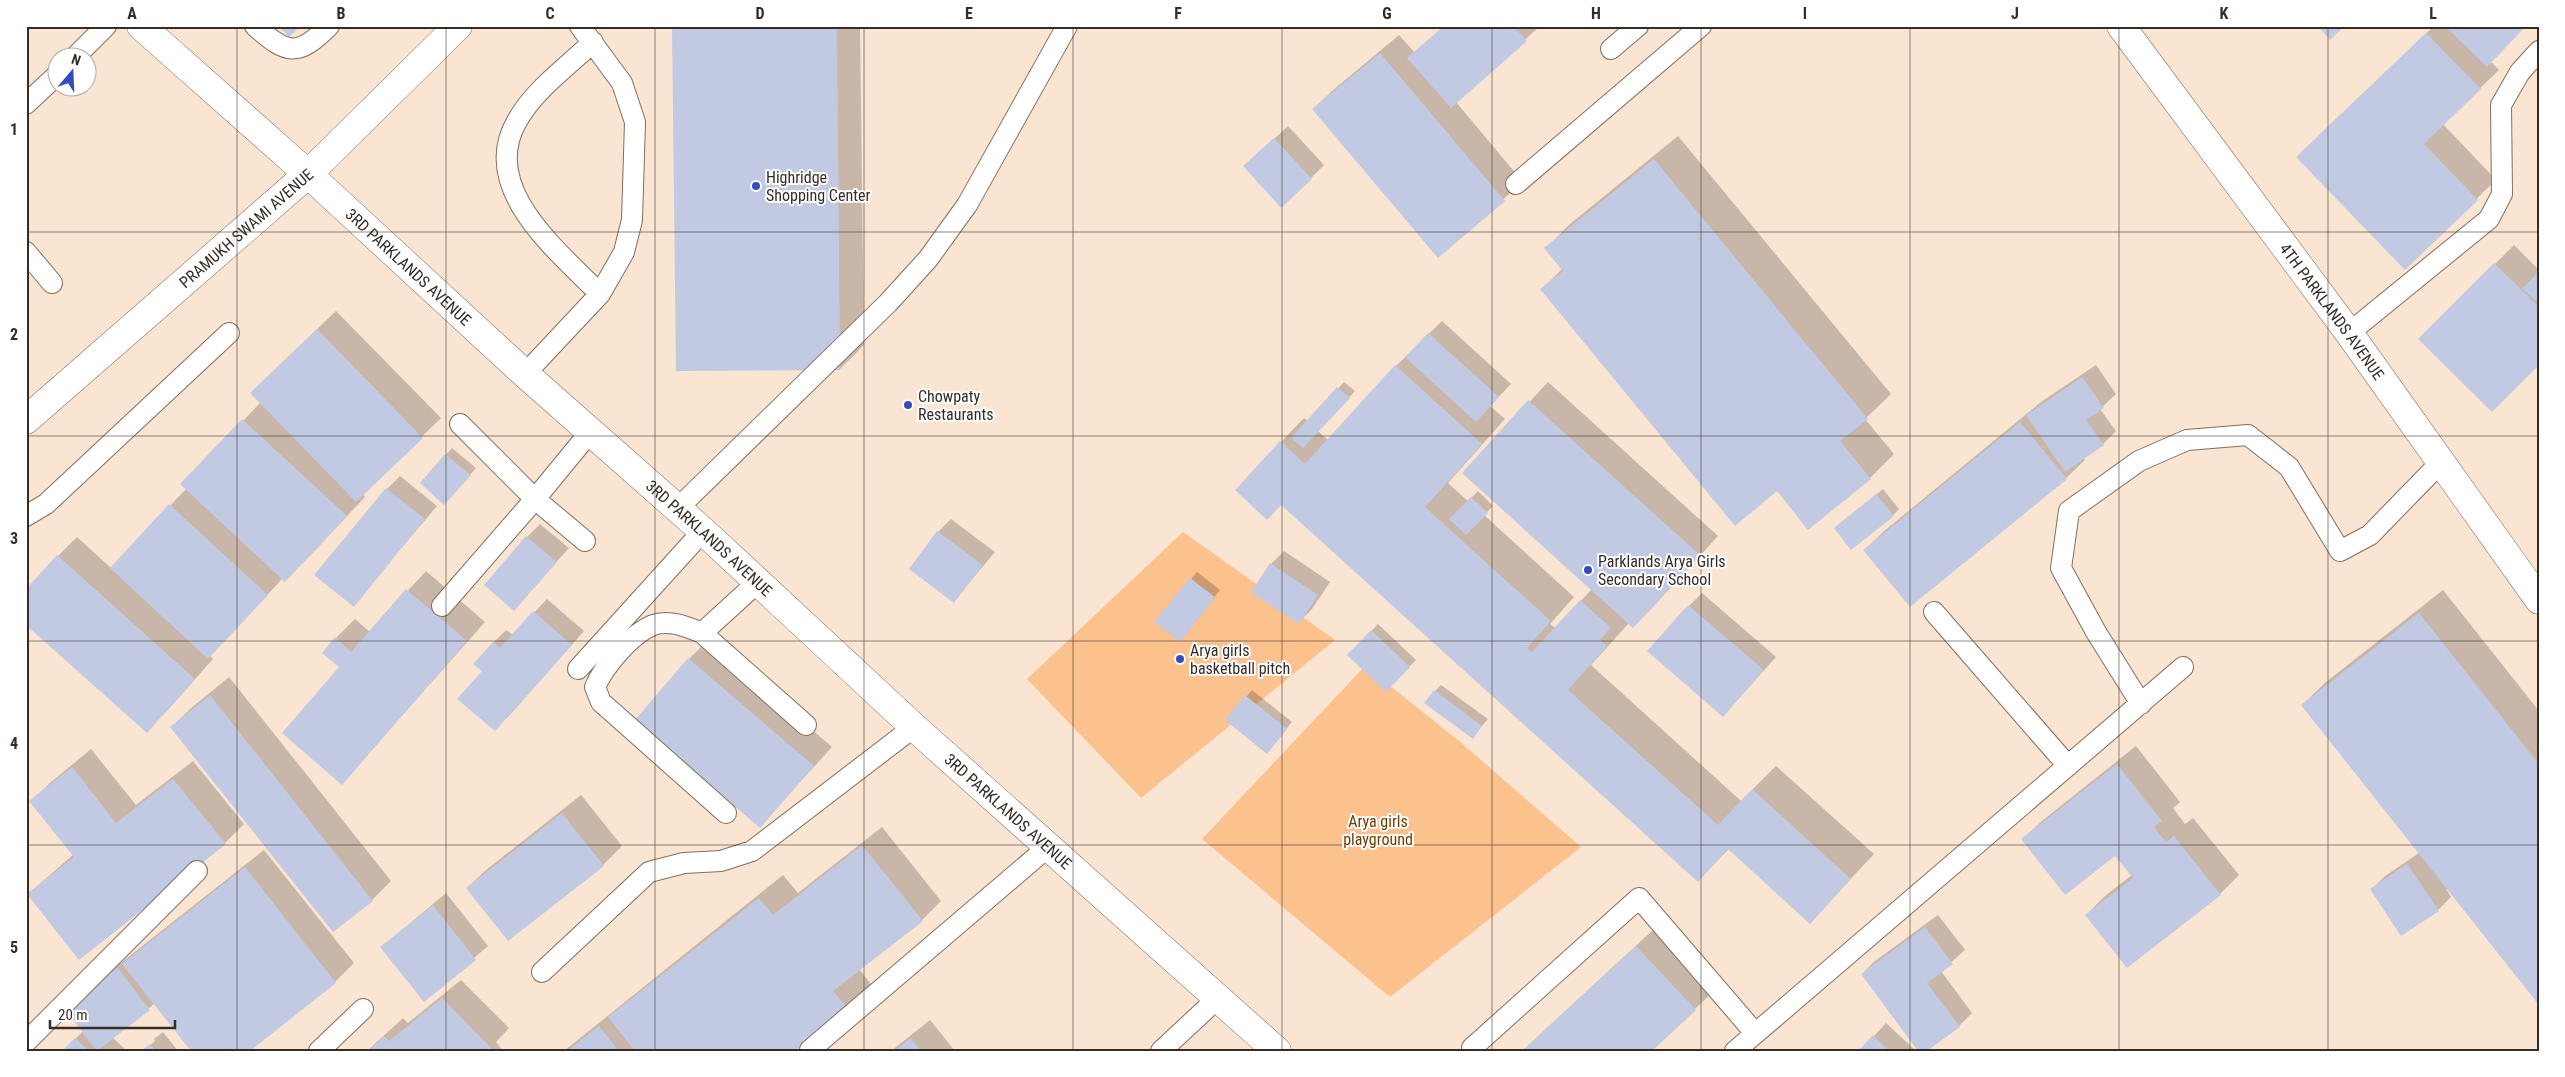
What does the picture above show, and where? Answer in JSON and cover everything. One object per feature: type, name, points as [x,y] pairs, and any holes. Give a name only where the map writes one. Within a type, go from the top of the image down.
[{"type":"street","name":"3RD PARKLANDS AVENUE","points":[[141,26],[308,174],[525,374],[703,531],[914,727],[1219,997],[1277,1051]]},
{"type":"street","name":"PRAMUKH SWAMI AVENUE","points":[[26,420],[308,174],[458,26]]},
{"type":"street","name":"4TH PARKLANDS AVENUE","points":[[2122,26],[2349,333],[2539,600]]},
{"type":"lane","points":[[84,48],[106,26]]},
{"type":"lane","points":[[255,26],[273,43],[291,49],[310,45],[329,26]]},
{"type":"lane","points":[[525,374],[600,294],[624,252],[632,220],[636,122],[622,83],[580,26]]},
{"type":"lane","points":[[677,509],[888,303],[928,259],[968,205],[1067,26]]},
{"type":"lane","points":[[1610,49],[1638,26]]},
{"type":"lane","points":[[1516,184],[1701,26]]},
{"type":"lane","points":[[593,42],[536,96],[517,121],[506,152],[509,183],[521,208],[543,236],[600,294]]},
{"type":"lane","points":[[2349,333],[2489,219],[2502,194],[2501,105],[2520,72],[2539,51]]},
{"type":"lane","points":[[26,104],[48,83]]},
{"type":"lane","points":[[26,252],[52,283]]},
{"type":"lane","points":[[26,516],[46,504],[229,333]]},
{"type":"lane","points":[[460,424],[535,499],[585,540]]},
{"type":"lane","points":[[442,606],[535,499],[590,432]]},
{"type":"lane","points":[[2141,704],[2096,632],[2062,568],[2069,511],[2139,461],[2187,440],[2248,435],[2289,467],[2340,551],[2370,536],[2441,462]]},
{"type":"lane","points":[[578,669],[703,531]]},
{"type":"lane","points":[[702,633],[758,582]]},
{"type":"lane","points":[[1934,612],[2068,766]]},
{"type":"lane","points":[[726,813],[601,702],[595,687],[602,672],[624,648],[654,625],[680,624],[702,633],[806,725]]},
{"type":"lane","points":[[1735,1051],[2183,667]]},
{"type":"lane","points":[[542,972],[649,872],[684,864],[721,861],[752,851],[914,727]]},
{"type":"lane","points":[[810,1050],[1048,847]]},
{"type":"lane","points":[[26,1042],[197,871]]},
{"type":"lane","points":[[1472,1048],[1639,898],[1754,1033]]},
{"type":"lane","points":[[1168,1049],[1219,997]]},
{"type":"lane","points":[[319,1051],[363,1008]]},
{"type":"green space","name":"Arya girls basketball pitch","points":[[1183,532],[1335,640],[1141,798],[1027,679]]},
{"type":"green space","name":"Arya girls playground","points":[[1365,666],[1459,741],[1581,847],[1390,997],[1202,839]]},
{"type":"building","points":[[279,26],[301,26],[289,37]]},
{"type":"building","name":"Highridge Shopping Center","points":[[672,26],[837,26],[840,370],[676,371]]},
{"type":"building","points":[[1444,26],[1513,26],[1527,41],[1451,108],[1407,58]]},
{"type":"building","points":[[2318,26],[2345,26],[2330,40]]},
{"type":"building","points":[[2445,26],[2526,26],[2487,67]]},
{"type":"building","points":[[2426,33],[2481,89],[2424,144],[2478,200],[2405,270],[2296,157]]},
{"type":"building","points":[[1380,53],[1505,201],[1438,258],[1312,109]]},
{"type":"building","points":[[1274,138],[1312,179],[1281,208],[1243,166]]},
{"type":"building","points":[[1654,159],[1868,419],[1840,441],[1871,479],[1808,530],[1777,491],[1735,526],[1540,289],[1563,271],[1544,248]]},
{"type":"building","points":[[2494,263],[2539,307],[2539,365],[2492,412],[2418,339]]},
{"type":"building","points":[[2539,271],[2539,303],[2522,289]]},
{"type":"building","points":[[317,329],[423,438],[356,502],[250,393]]},
{"type":"building","points":[[1428,333],[1499,397],[1476,422],[1405,357]]},
{"type":"building","points":[[1395,365],[1482,444],[1425,507],[1551,621],[1527,648],[1532,652],[1580,600],[1611,628],[1600,640],[1607,646],[1568,690],[1718,825],[1752,789],[1851,879],[1810,924],[1728,849],[1698,882],[1281,505],[1267,520],[1235,490],[1280,441],[1305,464]]},
{"type":"building","points":[[2082,377],[2104,408],[2086,420],[2104,445],[2065,472],[2026,415]]},
{"type":"building","points":[[1337,387],[1350,398],[1303,448],[1291,438]]},
{"type":"building","points":[[1528,400],[1700,555],[1633,628],[1462,473]]},
{"type":"building","points":[[242,419],[347,516],[285,582],[180,484]]},
{"type":"building","points":[[2020,422],[2067,479],[1910,607],[1863,550]]},
{"type":"building","points":[[445,454],[471,475],[444,505],[420,483]]},
{"type":"building","points":[[386,488],[425,519],[354,607],[314,575]]},
{"type":"building","points":[[1876,494],[1894,516],[1851,550],[1834,528]]},
{"type":"building","points":[[1471,497],[1488,513],[1466,535],[1449,519]]},
{"type":"building","points":[[169,504],[268,595],[208,659],[110,568]]},
{"type":"building","points":[[937,531],[983,565],[954,603],[909,569]]},
{"type":"building","points":[[526,536],[557,562],[514,611],[484,585]]},
{"type":"building","points":[[57,555],[195,679],[147,733],[26,625],[26,589]]},
{"type":"building","points":[[1270,563],[1318,595],[1299,624],[1251,592]]},
{"type":"building","points":[[1190,578],[1215,597],[1180,642],[1154,622]]},
{"type":"building","points":[[406,589],[467,641],[342,785],[282,733],[339,667],[322,653],[335,637],[351,652]]},
{"type":"building","points":[[1688,605],[1764,670],[1723,717],[1647,651]]},
{"type":"building","points":[[533,611],[572,645],[495,731],[457,699],[482,671],[473,664],[493,642],[500,648]]},
{"type":"building","points":[[2419,613],[2539,764],[2539,1005],[2301,705]]},
{"type":"building","points":[[1371,630],[1410,667],[1386,692],[1347,655]]},
{"type":"building","points":[[688,658],[814,766],[760,828],[635,720]]},
{"type":"building","points":[[1434,690],[1482,726],[1473,739],[1424,703]]},
{"type":"building","points":[[210,695],[373,901],[333,932],[170,727]]},
{"type":"building","points":[[1245,695],[1287,729],[1267,754],[1225,720]]},
{"type":"building","points":[[2117,764],[2162,821],[2154,827],[2166,842],[2174,836],[2221,895],[2127,968],[2085,915],[2133,878],[2115,856],[2065,895],[2021,839]]},
{"type":"building","points":[[72,767],[116,823],[173,779],[226,844],[79,960],[27,894],[74,857],[29,801]]},
{"type":"building","points":[[562,813],[604,866],[508,941],[466,888]]},
{"type":"building","points":[[862,845],[923,921],[833,991],[848,1009],[795,1051],[635,1051],[608,1017],[759,898],[773,915]]},
{"type":"building","points":[[2407,864],[2439,911],[2401,936],[2370,889]]},
{"type":"building","points":[[245,867],[336,983],[250,1051],[191,1051],[122,964]]},
{"type":"building","points":[[433,905],[476,960],[424,1002],[380,947]]},
{"type":"building","points":[[1925,927],[1953,964],[1927,983],[1960,1027],[1927,1051],[1918,1051],[1861,974]]},
{"type":"building","points":[[1636,946],[1696,1010],[1652,1051],[1522,1051]]},
{"type":"building","points":[[117,967],[150,1010],[97,1051],[64,1008]]},
{"type":"building","points":[[442,998],[491,1048],[488,1051],[368,1051],[384,1036],[389,1041]]},
{"type":"building","points":[[599,1026],[619,1051],[567,1051]]},
{"type":"building","points":[[1873,1035],[1889,1051],[1858,1051]]},
{"type":"building","points":[[75,1038],[89,1051],[62,1051]]},
{"type":"building","points":[[911,1038],[921,1051],[894,1051]]},
{"type":"building","points":[[150,1044],[155,1051],[141,1051]]},
{"type":"place","name":"Highridge Shopping Center","points":[[756,186]]},
{"type":"place","name":"Chowpaty Restaurants","points":[[908,405]]},
{"type":"place","name":"Parklands Arya Girls Secondary School","points":[[1588,570]]},
{"type":"place","name":"Arya girls basketball pitch","points":[[1180,659]]}]
